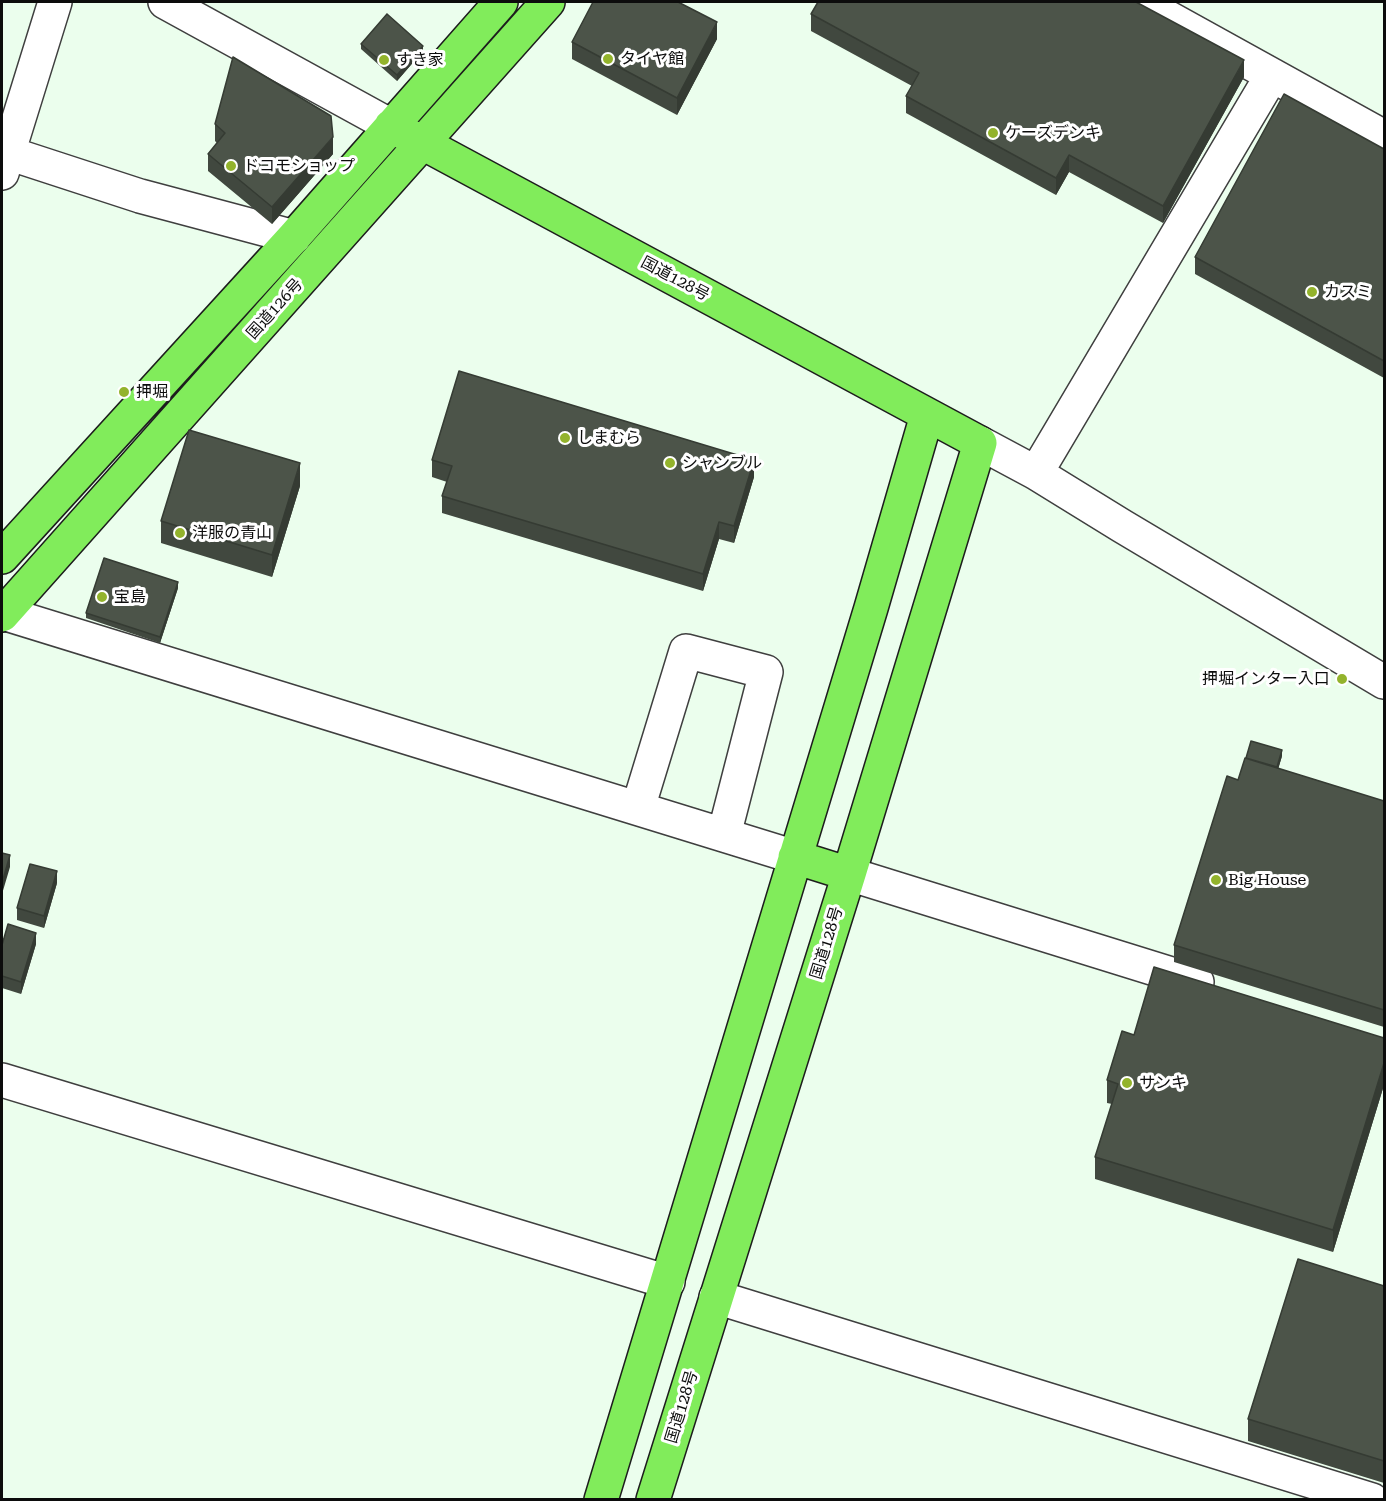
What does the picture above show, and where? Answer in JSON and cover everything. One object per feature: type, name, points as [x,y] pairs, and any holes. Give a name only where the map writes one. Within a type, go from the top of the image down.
[{"type":"highway","points":[[2,556],[294,237],[501,2]]},
{"type":"highway","name":"国道126号","points":[[2,614],[548,2]]},
{"type":"highway","name":"国道128号","points":[[391,126],[980,443],[849,874],[653,1500]]},
{"type":"highway","points":[[600,1500],[668,1282],[927,415]]},
{"type":"highway","points":[[795,857],[849,874]]},
{"type":"highway","points":[[668,1282],[716,1297]]},
{"type":"street","points":[[55,2],[4,159],[294,237]]},
{"type":"street","points":[[1140,2],[1384,137]]},
{"type":"street","points":[[178,4],[391,126]]},
{"type":"street","points":[[1036,473],[1272,75]]},
{"type":"street","points":[[980,443],[1036,473],[1384,682]]},
{"type":"street","points":[[2,614],[795,857]]},
{"type":"street","points":[[638,808],[686,651],[766,672],[724,835]]},
{"type":"street","points":[[849,874],[1220,989]]},
{"type":"street","points":[[2,1080],[668,1282]]},
{"type":"street","points":[[716,1297],[1372,1500]]},
{"type":"building","points":[[593,2],[678,2],[717,22],[677,98],[572,42]]},
{"type":"building","points":[[818,2],[1136,2],[1244,60],[1163,206],[1069,155],[1056,178],[906,96],[919,73],[811,14]]},
{"type":"building","points":[[387,14],[423,46],[397,75],[361,44]]},
{"type":"building","points":[[233,57],[331,116],[333,137],[272,207],[208,154],[225,133],[215,124]]},
{"type":"building","points":[[1284,94],[1384,149],[1384,361],[1195,257]]},
{"type":"building","points":[[459,371],[754,460],[734,526],[719,522],[703,574],[442,496],[452,466],[432,460]]},
{"type":"building","points":[[189,430],[300,463],[272,555],[161,521]]},
{"type":"building","points":[[104,558],[178,582],[160,637],[86,613]]},
{"type":"building","points":[[1251,741],[1282,750],[1277,767],[1246,758]]},
{"type":"building","points":[[1245,758],[1384,801],[1384,1010],[1174,945],[1227,776],[1238,780]]},
{"type":"building","points":[[2,853],[10,855],[2,883]]},
{"type":"building","points":[[30,864],[57,871],[44,916],[17,908]]},
{"type":"building","points":[[8,924],[36,933],[21,982],[2,976],[2,945]]},
{"type":"building","points":[[1154,967],[1384,1038],[1384,1063],[1333,1230],[1095,1157],[1118,1084],[1107,1080],[1122,1031],[1134,1035]]},
{"type":"building","points":[[1298,1259],[1384,1286],[1384,1461],[1248,1419]]},
{"type":"place","name":"タイヤ館","points":[[608,59]]},
{"type":"place","name":"すき家","points":[[384,60]]},
{"type":"place","name":"ケーズデンキ","points":[[993,133]]},
{"type":"place","name":"ドコモショップ","points":[[231,166]]},
{"type":"place","name":"カスミ","points":[[1312,292]]},
{"type":"place","name":"押堀","points":[[124,392]]},
{"type":"place","name":"しまむら","points":[[565,438]]},
{"type":"place","name":"シャンブル","points":[[670,463]]},
{"type":"place","name":"洋服の青山","points":[[180,533]]},
{"type":"place","name":"宝島","points":[[102,597]]},
{"type":"place","name":"押堀インター入口","points":[[1342,679]]},
{"type":"place","name":"Big House","points":[[1216,880]]},
{"type":"place","name":"サンキ","points":[[1127,1083]]}]
